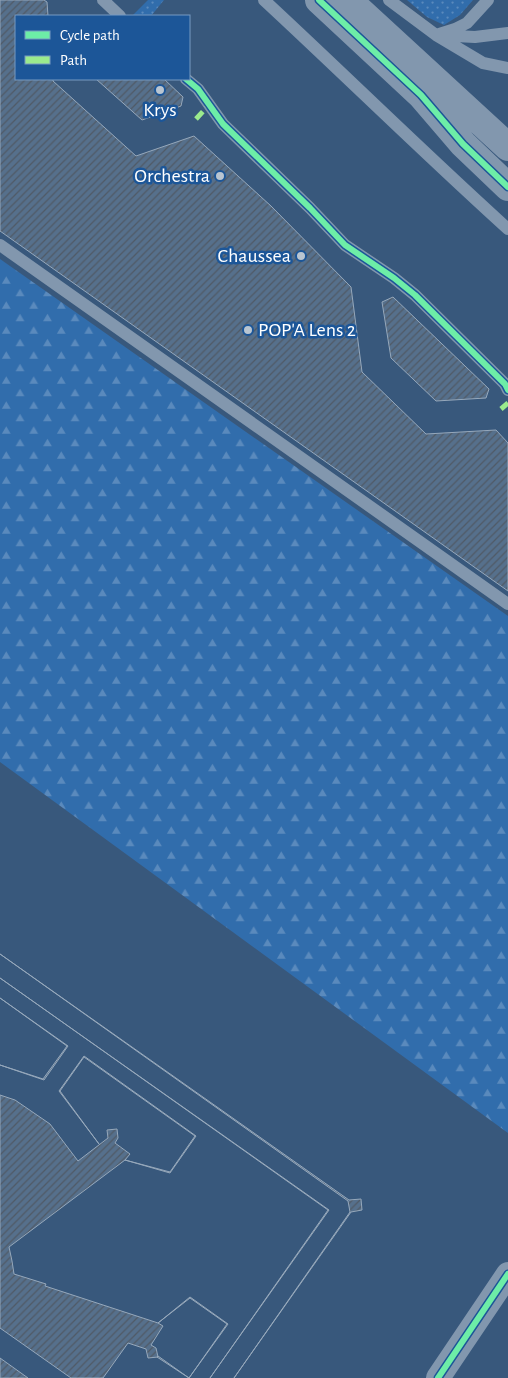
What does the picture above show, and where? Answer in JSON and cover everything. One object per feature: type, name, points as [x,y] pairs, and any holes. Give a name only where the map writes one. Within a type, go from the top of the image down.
[{"type":"street","points":[[319,0],[421,95],[463,144],[508,187]]},
{"type":"street","points":[[348,0],[508,147]]},
{"type":"street","points":[[438,1378],[508,1274]]},
{"type":"lane","points":[[103,0],[119,15]]},
{"type":"lane","points":[[264,0],[446,173],[508,229]]},
{"type":"lane","points":[[335,0],[508,160]]},
{"type":"lane","points":[[436,35],[467,23],[488,0]]},
{"type":"lane","points":[[374,25],[391,2],[436,35],[483,63],[508,68]]},
{"type":"lane","points":[[436,35],[475,38],[508,32]]},
{"type":"lane","points":[[187,80],[198,89],[223,124],[310,208],[345,245],[394,278],[415,295],[505,384],[508,390]]},
{"type":"lane","points":[[0,245],[508,604]]},
{"type":"green space","points":[[148,0],[164,0],[152,15],[133,15]]},
{"type":"green space","points":[[407,0],[473,0],[460,15],[444,25],[427,17]]},
{"type":"green space","points":[[0,259],[508,616],[508,1133],[0,762]]},
{"type":"building","name":"POP'A Lens 2","points":[[0,0],[44,0],[47,2],[48,15],[15,15],[15,80],[53,80],[136,156],[194,136],[271,206],[351,287],[362,372],[426,434],[496,430],[508,443],[508,591],[0,231]]},
{"type":"building","points":[[97,80],[165,80],[183,97],[181,106],[142,120]]},
{"type":"building","points":[[393,297],[489,389],[486,398],[436,401],[391,358],[382,302]]},
{"type":"building","points":[[0,954],[349,1200],[361,1199],[362,1210],[351,1212],[234,1378],[350,1212],[348,1201]]},
{"type":"building","points":[[0,978],[329,1210],[210,1378],[328,1210]]},
{"type":"building","points":[[0,998],[68,1046],[44,1080],[0,1065],[43,1079],[67,1046]]},
{"type":"building","points":[[84,1056],[196,1136],[170,1173],[125,1160],[170,1172],[195,1136],[84,1057],[60,1091],[99,1144],[59,1091]]},
{"type":"building","points":[[0,1095],[15,1100],[50,1124],[78,1161],[108,1138],[107,1130],[117,1129],[118,1138],[115,1143],[130,1154],[125,1160],[9,1247],[14,1274],[163,1326],[151,1345],[156,1348],[158,1357],[148,1358],[146,1349],[128,1343],[103,1378],[71,1378],[0,1328]]},
{"type":"building","points":[[190,1297],[228,1324],[189,1378],[227,1324],[190,1298],[158,1323]]},
{"type":"building","points":[[158,1356],[189,1378],[157,1357]]},
{"type":"building","points":[[0,1358],[28,1378],[0,1378]]},
{"type":"marked path","points":[[196,119],[209,105]]},
{"type":"marked path","points":[[501,409],[508,403]]},
{"type":"cycle path","points":[[319,0],[421,95],[463,144],[508,187]]},
{"type":"cycle path","points":[[187,80],[198,89],[223,124],[310,208],[345,245],[394,278],[415,295],[505,384],[508,390]]},
{"type":"cycle path","points":[[438,1378],[508,1274]]},
{"type":"place","name":"Krys","points":[[160,90]]},
{"type":"place","name":"Orchestra","points":[[220,176]]},
{"type":"place","name":"Chaussea","points":[[301,256]]},
{"type":"place","name":"POP'A Lens 2","points":[[248,330]]}]
